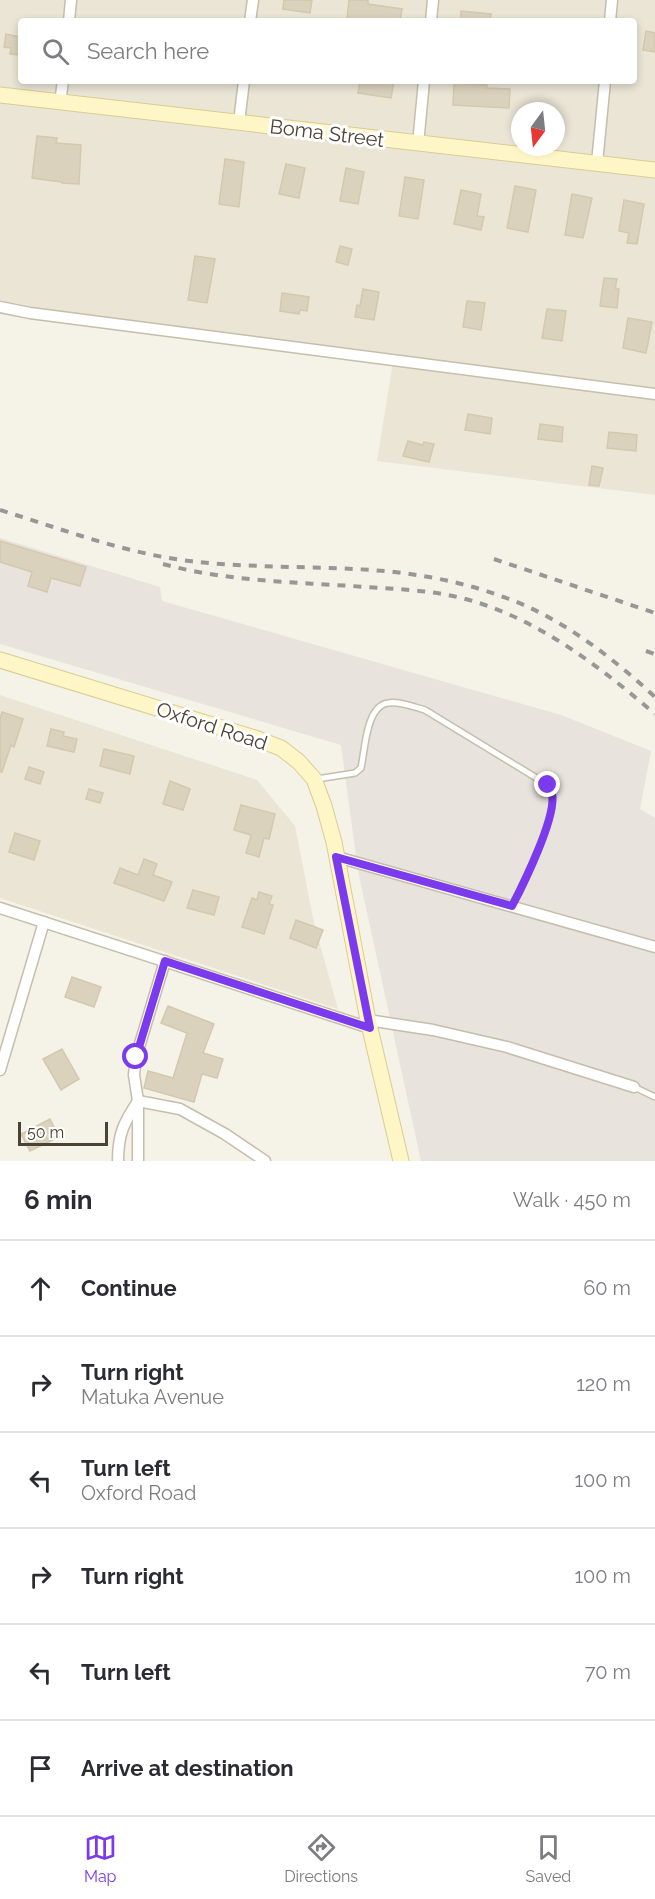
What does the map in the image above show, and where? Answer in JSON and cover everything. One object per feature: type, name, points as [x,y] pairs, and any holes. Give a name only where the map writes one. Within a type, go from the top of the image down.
[{"type":"main road","name":"Boma Street","points":[[0,95],[655,170]]},
{"type":"main road","name":"Oxford Road","points":[[0,660],[255,738],[280,748],[299,762],[314,779],[324,806],[336,857],[369,1024],[401,1161]]},
{"type":"street","points":[[69,18],[71,0]]},
{"type":"street","points":[[250,18],[253,0]]},
{"type":"street","points":[[431,18],[433,0]]},
{"type":"street","points":[[610,18],[612,0]]},
{"type":"street","points":[[60,102],[63,84]]},
{"type":"street","points":[[240,123],[244,84]]},
{"type":"street","points":[[418,144],[424,84]]},
{"type":"street","points":[[597,163],[605,84]]},
{"type":"street","points":[[0,307],[30,313],[655,394]]},
{"type":"street","points":[[336,857],[655,946]]},
{"type":"street","points":[[0,908],[369,1024],[433,1030],[507,1047],[634,1087]]},
{"type":"street","points":[[0,1070],[45,922]]},
{"type":"street","points":[[138,1161],[138,1101],[134,1075],[136,1057],[165,961]]},
{"type":"street","points":[[118,1161],[118,1142],[122,1127],[138,1101]]},
{"type":"street","points":[[138,1101],[180,1109],[225,1134],[265,1161]]},
{"type":"lane","points":[[314,779],[355,773],[361,768],[371,717],[378,706],[388,702],[425,710],[548,785],[552,793],[548,819],[528,875],[512,906]]},
{"type":"lane","points":[[634,1087],[655,1097]]},
{"type":"shaded area","points":[[0,0],[655,0],[655,495],[377,461],[394,356],[0,306]]},
{"type":"shaded area","points":[[0,538],[160,587],[162,601],[561,715],[651,751],[640,809],[655,818],[655,1161],[421,1161],[358,871],[341,745],[0,644]]},
{"type":"shaded area","points":[[0,695],[257,780],[295,826],[314,923],[338,1009],[0,898]]},
{"type":"building","points":[[284,0],[312,0],[310,13],[283,9]]},
{"type":"building","points":[[349,0],[368,0],[368,4],[402,9],[400,18],[347,18]]},
{"type":"building","points":[[461,11],[491,14],[490,18],[461,18]]},
{"type":"building","points":[[646,31],[655,33],[655,52],[643,50]]},
{"type":"building","points":[[6,34],[18,36],[18,55],[10,54],[11,48],[4,47]]},
{"type":"building","points":[[360,84],[393,84],[391,98],[358,93]]},
{"type":"building","points":[[454,84],[487,85],[487,88],[510,89],[509,108],[453,105]]},
{"type":"building","points":[[37,136],[57,138],[56,143],[81,145],[79,184],[32,178]]},
{"type":"building","points":[[225,159],[244,162],[239,207],[219,204]]},
{"type":"building","points":[[286,164],[305,168],[299,198],[279,194]]},
{"type":"building","points":[[346,168],[364,172],[358,204],[340,201]]},
{"type":"building","points":[[405,177],[424,180],[418,219],[399,216]]},
{"type":"building","points":[[515,186],[536,190],[528,232],[507,228]]},
{"type":"building","points":[[461,190],[481,194],[477,216],[484,217],[481,230],[454,224]]},
{"type":"building","points":[[572,194],[592,198],[583,238],[565,235]]},
{"type":"building","points":[[624,200],[644,204],[637,244],[627,243],[629,233],[619,231]]},
{"type":"building","points":[[340,246],[352,249],[348,265],[336,262]]},
{"type":"building","points":[[195,256],[215,259],[207,303],[188,300]]},
{"type":"building","points":[[604,278],[617,279],[615,288],[619,289],[617,308],[600,306]]},
{"type":"building","points":[[363,289],[379,292],[374,320],[355,317]]},
{"type":"building","points":[[282,293],[309,297],[307,311],[300,310],[299,314],[280,311]]},
{"type":"building","points":[[467,301],[485,303],[481,330],[463,327]]},
{"type":"building","points":[[547,309],[566,311],[562,341],[542,338]]},
{"type":"building","points":[[628,318],[652,322],[646,353],[623,348]]},
{"type":"building","points":[[468,414],[492,418],[490,434],[465,430]]},
{"type":"building","points":[[540,424],[563,427],[562,442],[538,439]]},
{"type":"building","points":[[609,432],[637,435],[636,451],[607,448]]},
{"type":"building","points":[[408,441],[423,445],[424,442],[434,444],[429,462],[403,456]]},
{"type":"building","points":[[592,466],[603,468],[599,486],[589,485]]},
{"type":"building","points":[[0,541],[86,567],[80,586],[51,578],[47,592],[28,586],[32,572],[0,562]]},
{"type":"building","points":[[2,712],[23,719],[14,747],[11,745],[2,772],[0,772],[0,719]]},
{"type":"building","points":[[51,729],[64,732],[63,736],[77,739],[74,752],[47,746]]},
{"type":"building","points":[[104,749],[134,756],[130,774],[100,766]]},
{"type":"building","points":[[29,767],[44,772],[40,784],[25,779]]},
{"type":"building","points":[[170,781],[190,789],[183,810],[163,804]]},
{"type":"building","points":[[89,789],[103,793],[100,803],[86,799]]},
{"type":"building","points":[[241,805],[275,814],[269,839],[264,838],[259,857],[246,853],[251,835],[234,830]]},
{"type":"building","points":[[15,833],[40,841],[34,860],[9,852]]},
{"type":"building","points":[[144,859],[157,864],[153,875],[172,882],[164,901],[114,883],[120,868],[138,875]]},
{"type":"building","points":[[193,890],[219,897],[214,915],[187,908]]},
{"type":"building","points":[[259,892],[272,896],[269,904],[273,905],[264,934],[242,927],[252,898],[257,900]]},
{"type":"building","points":[[296,920],[323,930],[316,948],[290,938]]},
{"type":"building","points":[[72,977],[101,987],[94,1007],[65,997]]},
{"type":"building","points":[[168,1006],[214,1024],[203,1053],[223,1059],[217,1078],[202,1074],[194,1102],[144,1088],[148,1071],[173,1078],[187,1033],[161,1023]]},
{"type":"building","points":[[62,1049],[79,1079],[61,1090],[43,1059]]},
{"type":"building","points":[[50,1119],[59,1137],[30,1151],[21,1134]]},
{"type":"railway","points":[[0,510],[93,540],[189,561],[388,571],[441,579],[475,588],[509,599],[549,617],[605,654],[655,697]]},
{"type":"railway","points":[[494,559],[655,613]]},
{"type":"railway","points":[[163,564],[238,578],[423,591],[485,605],[512,616],[563,644],[611,677],[655,714]]},
{"type":"railway","points":[[646,651],[655,654]]},
{"type":"route","points":[[136,1057],[154,991],[165,961],[370,1028],[336,857],[512,906],[528,875],[551,808],[552,793],[548,785]]}]
